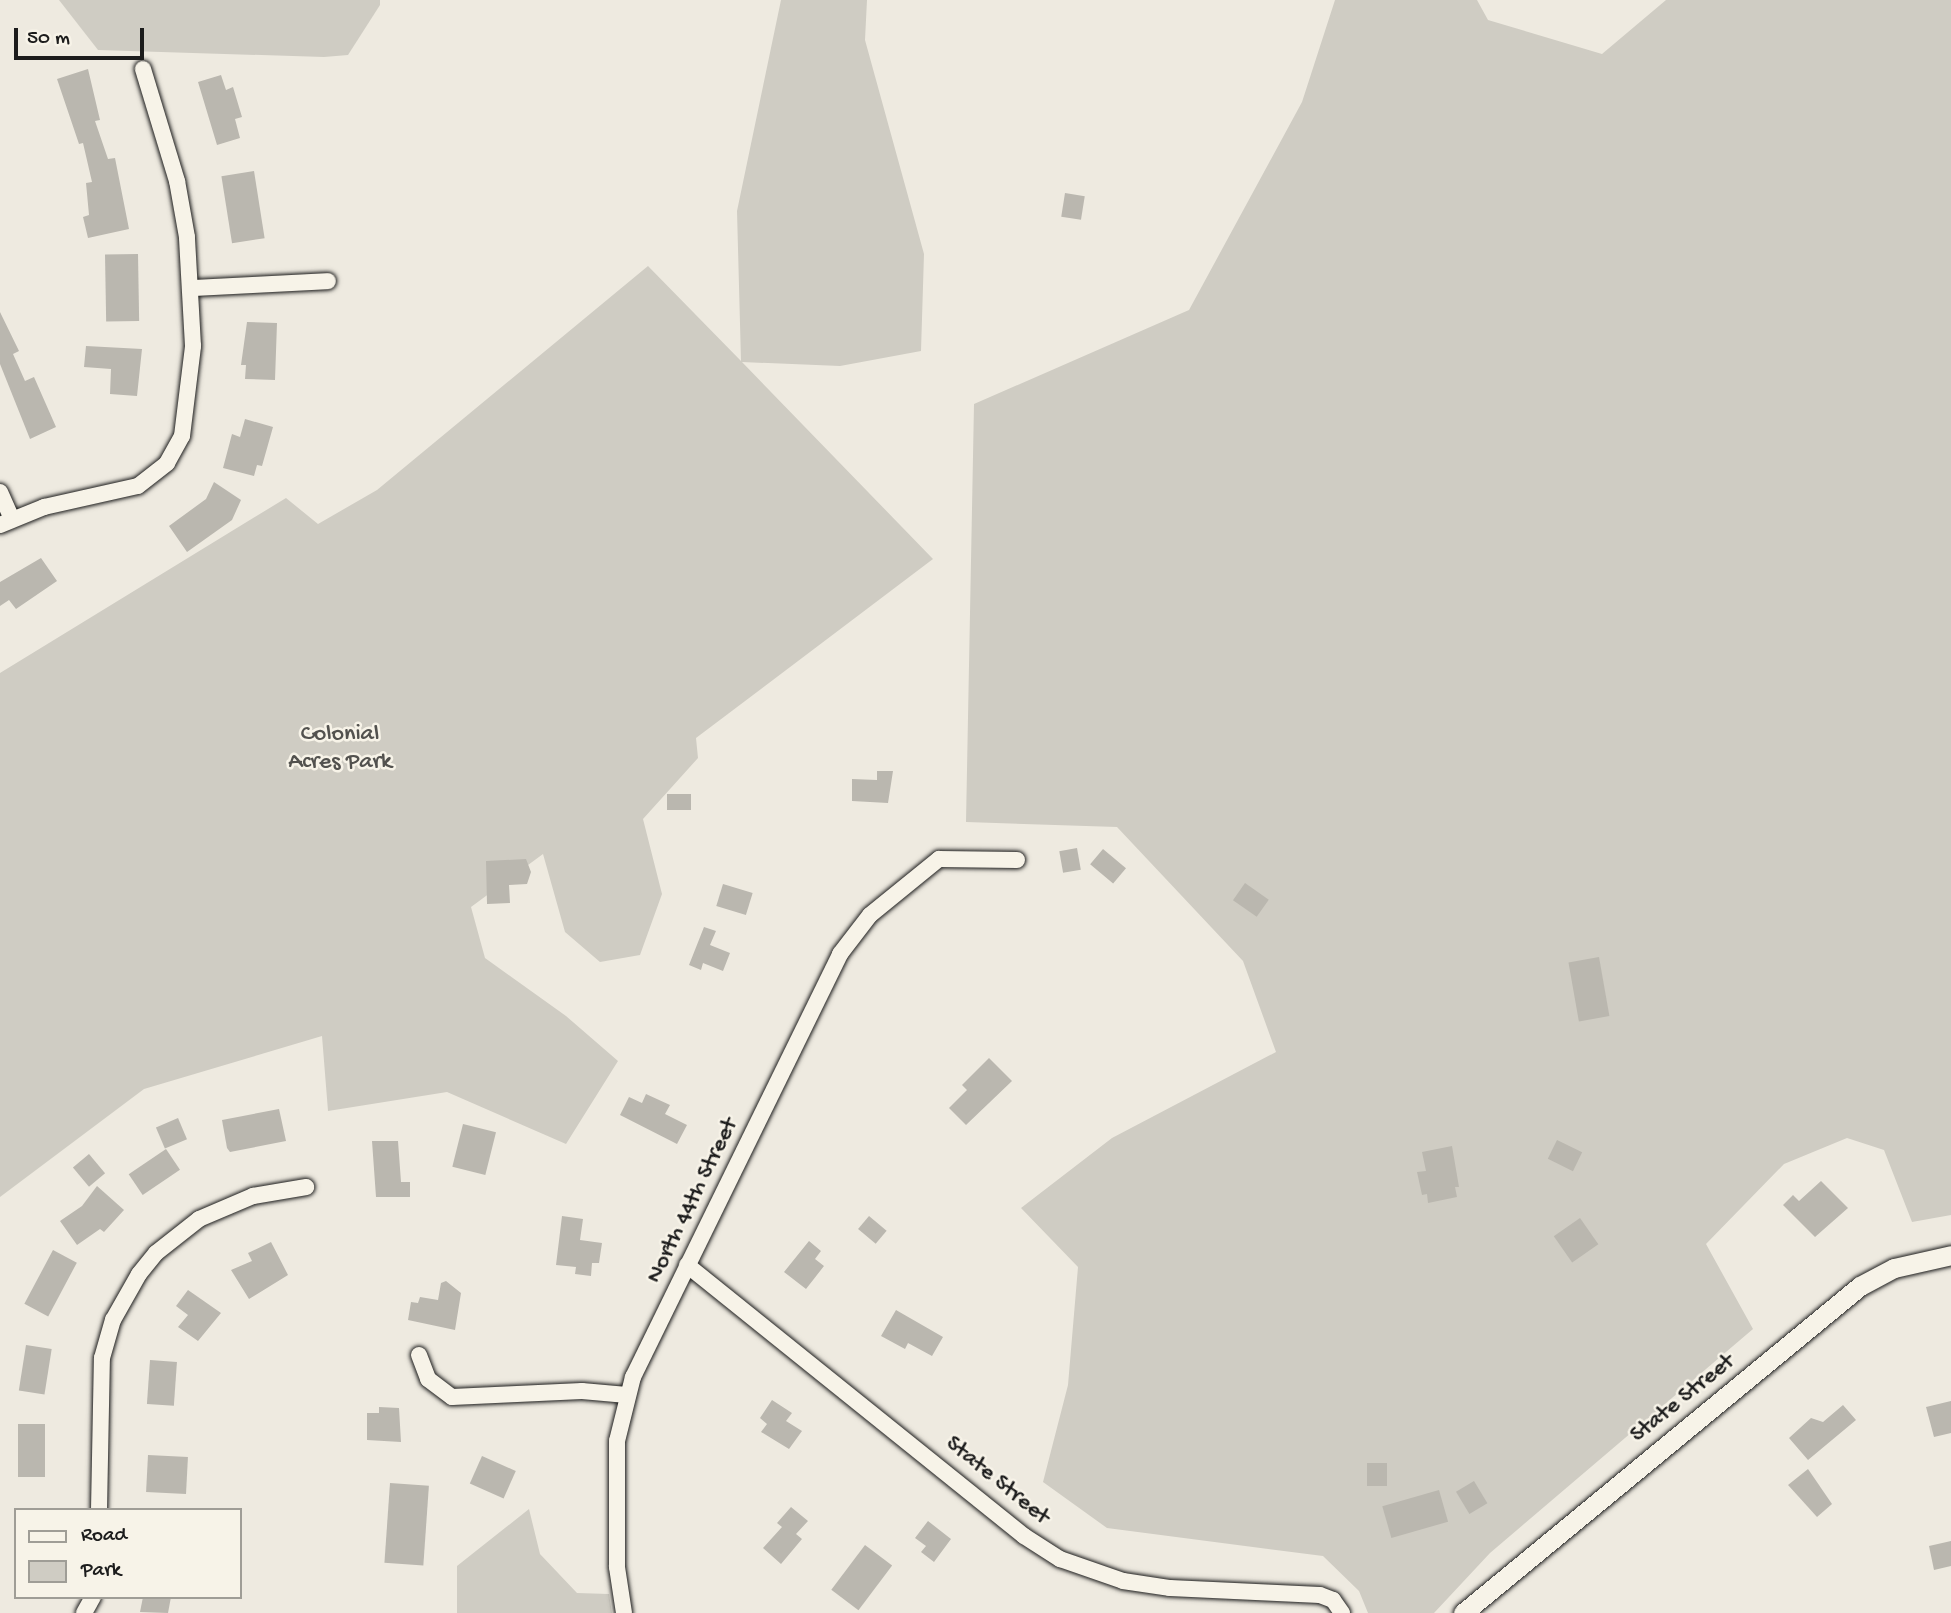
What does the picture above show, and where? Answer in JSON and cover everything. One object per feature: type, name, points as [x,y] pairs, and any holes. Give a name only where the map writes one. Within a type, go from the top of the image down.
[{"type":"street","points":[[0,492],[6,522],[44,507],[138,486],[167,463],[181,436],[191,376],[192,288],[177,181],[143,69]]},
{"type":"street","points":[[192,288],[328,281]]},
{"type":"street","name":"North 44th Street","points":[[624,1613],[615,1506],[617,1441],[627,1395],[687,1265],[850,939],[884,903],[939,859],[1017,860]]},
{"type":"street","points":[[99,1508],[102,1358],[113,1320],[139,1274],[167,1244],[200,1219],[253,1196],[306,1186]]},
{"type":"street","name":"State Street","points":[[1463,1613],[1860,1286],[1894,1268],[1951,1255]]},
{"type":"street","name":"State Street","points":[[687,1265],[1024,1536],[1060,1559],[1135,1583],[1338,1606]]},
{"type":"street","points":[[419,1355],[428,1379],[452,1397],[582,1391],[627,1395]]},
{"type":"green space","points":[[59,0],[380,0],[380,5],[348,55],[324,57],[98,50]]},
{"type":"green space","name":"Colonial Acres Park","points":[[781,0],[867,0],[865,40],[924,254],[921,351],[840,366],[742,362],[933,559],[696,738],[698,758],[643,819],[662,894],[640,955],[600,962],[565,932],[543,854],[471,907],[485,958],[566,1016],[618,1061],[566,1144],[447,1092],[328,1111],[322,1036],[144,1089],[0,1197],[0,673],[286,498],[318,524],[377,490],[648,266],[741,361],[737,211]]},
{"type":"green space","points":[[1335,0],[1477,0],[1488,20],[1602,54],[1666,0],[1951,0],[1951,1215],[1912,1222],[1884,1150],[1847,1138],[1784,1164],[1706,1244],[1753,1329],[1490,1553],[1434,1613],[1368,1613],[1359,1591],[1323,1556],[1107,1528],[1043,1482],[1068,1385],[1078,1267],[1021,1208],[1112,1138],[1276,1052],[1243,961],[1117,827],[966,822],[974,404],[1189,310],[1302,102]]},
{"type":"green space","points":[[529,1509],[540,1554],[577,1593],[609,1594],[612,1613],[457,1613],[457,1566]]},
{"type":"building","points":[[88,69],[100,120],[95,121],[108,159],[115,158],[129,229],[88,238],[83,217],[89,215],[86,183],[92,182],[83,143],[79,144],[57,79]]},
{"type":"building","points":[[221,75],[226,90],[233,87],[242,117],[235,119],[240,138],[217,145],[198,82]]},
{"type":"building","points":[[254,171],[265,238],[232,243],[221,176]]},
{"type":"building","points":[[1065,193],[1085,196],[1081,220],[1061,217]]},
{"type":"building","points":[[138,254],[139,321],[106,322],[105,255]]},
{"type":"building","points":[[0,312],[19,351],[13,354],[25,381],[34,377],[56,427],[30,439],[0,364]]},
{"type":"building","points":[[247,322],[277,323],[275,380],[245,379],[246,365],[241,365]]},
{"type":"building","points":[[86,346],[142,349],[137,396],[110,394],[111,369],[84,367]]},
{"type":"building","points":[[245,419],[273,427],[262,466],[257,465],[254,476],[223,468],[232,434],[240,437]]},
{"type":"building","points":[[214,482],[241,500],[232,520],[187,552],[169,526],[206,499]]},
{"type":"building","points":[[41,558],[57,581],[16,609],[9,600],[0,606],[0,582]]},
{"type":"building","points":[[877,771],[893,771],[888,803],[852,801],[852,779],[877,780]]},
{"type":"building","points":[[667,794],[691,794],[691,810],[667,810]]},
{"type":"building","points":[[1077,848],[1081,870],[1063,873],[1059,851]]},
{"type":"building","points":[[1103,849],[1126,868],[1113,884],[1090,864]]},
{"type":"building","points":[[526,859],[531,872],[527,884],[509,885],[510,903],[487,904],[486,861]]},
{"type":"building","points":[[1245,883],[1269,900],[1257,917],[1233,900]]},
{"type":"building","points":[[723,884],[753,893],[746,915],[716,906]]},
{"type":"building","points":[[704,927],[716,931],[710,945],[730,953],[723,971],[703,963],[701,970],[689,965]]},
{"type":"building","points":[[1599,957],[1609,1016],[1579,1021],[1568,962]]},
{"type":"building","points":[[989,1058],[1012,1081],[966,1125],[949,1108],[967,1090],[962,1085]]},
{"type":"building","points":[[646,1094],[670,1105],[665,1114],[687,1125],[677,1144],[620,1115],[629,1097],[642,1103]]},
{"type":"building","points":[[279,1109],[286,1141],[230,1152],[222,1120]]},
{"type":"building","points":[[178,1118],[187,1139],[165,1149],[156,1127]]},
{"type":"building","points":[[463,1124],[496,1132],[485,1175],[452,1167]]},
{"type":"building","points":[[1557,1140],[1582,1152],[1573,1171],[1548,1159]]},
{"type":"building","points":[[372,1141],[398,1141],[401,1182],[410,1182],[410,1197],[376,1197]]},
{"type":"building","points":[[1452,1146],[1459,1187],[1455,1187],[1457,1197],[1428,1203],[1427,1194],[1422,1195],[1417,1172],[1426,1171],[1422,1152]]},
{"type":"building","points":[[166,1149],[180,1170],[143,1195],[129,1174]]},
{"type":"building","points":[[89,1154],[105,1173],[89,1187],[73,1167]]},
{"type":"building","points":[[1821,1181],[1848,1208],[1815,1237],[1783,1205],[1793,1195],[1799,1201]]},
{"type":"building","points":[[97,1186],[124,1210],[104,1232],[100,1229],[77,1245],[60,1221],[82,1206]]},
{"type":"building","points":[[562,1216],[583,1219],[580,1240],[602,1243],[599,1263],[592,1263],[591,1276],[575,1274],[576,1267],[556,1265]]},
{"type":"building","points":[[869,1216],[887,1231],[876,1244],[858,1229]]},
{"type":"building","points":[[1580,1218],[1598,1244],[1572,1263],[1554,1236]]},
{"type":"building","points":[[809,1241],[821,1251],[815,1259],[824,1266],[806,1289],[784,1272]]},
{"type":"building","points":[[271,1242],[288,1275],[249,1299],[231,1270],[252,1261],[248,1253]]},
{"type":"building","points":[[53,1250],[77,1263],[48,1317],[24,1304]]},
{"type":"building","points":[[446,1281],[461,1293],[455,1330],[408,1320],[411,1302],[418,1303],[420,1297],[438,1300],[441,1283]]},
{"type":"building","points":[[188,1290],[221,1313],[198,1341],[178,1327],[188,1315],[176,1306]]},
{"type":"building","points":[[896,1310],[943,1337],[932,1356],[908,1343],[905,1349],[881,1336]]},
{"type":"building","points":[[26,1345],[52,1349],[44,1395],[19,1390]]},
{"type":"building","points":[[150,1360],[177,1362],[174,1406],[147,1404]]},
{"type":"building","points":[[772,1400],[792,1413],[786,1421],[802,1431],[789,1449],[761,1432],[767,1424],[760,1418]]},
{"type":"building","points":[[1951,1401],[1951,1433],[1934,1437],[1926,1407]]},
{"type":"building","points":[[1843,1405],[1856,1420],[1808,1460],[1789,1438],[1811,1418],[1823,1422]]},
{"type":"building","points":[[379,1407],[399,1408],[401,1442],[367,1440],[367,1413],[379,1413]]},
{"type":"building","points":[[18,1424],[45,1424],[45,1477],[18,1477]]},
{"type":"building","points":[[148,1455],[188,1457],[186,1494],[146,1492]]},
{"type":"building","points":[[482,1456],[516,1471],[504,1498],[470,1483]]},
{"type":"building","points":[[1367,1463],[1387,1463],[1387,1486],[1367,1486]]},
{"type":"building","points":[[1808,1469],[1832,1504],[1817,1517],[1788,1485]]},
{"type":"building","points":[[1474,1481],[1487,1503],[1469,1514],[1456,1492]]},
{"type":"building","points":[[390,1483],[429,1486],[423,1566],[384,1563]]},
{"type":"building","points":[[1439,1490],[1448,1522],[1391,1538],[1382,1506]]},
{"type":"building","points":[[791,1507],[808,1521],[796,1534],[802,1539],[781,1564],[763,1548],[782,1527],[777,1523]]},
{"type":"building","points":[[928,1521],[951,1539],[934,1562],[921,1552],[926,1546],[915,1538]]},
{"type":"building","points":[[1951,1541],[1951,1566],[1934,1570],[1929,1546]]},
{"type":"building","points":[[865,1545],[892,1565],[858,1610],[831,1590]]},
{"type":"building","points":[[143,1599],[171,1599],[168,1613],[140,1612]]}]
